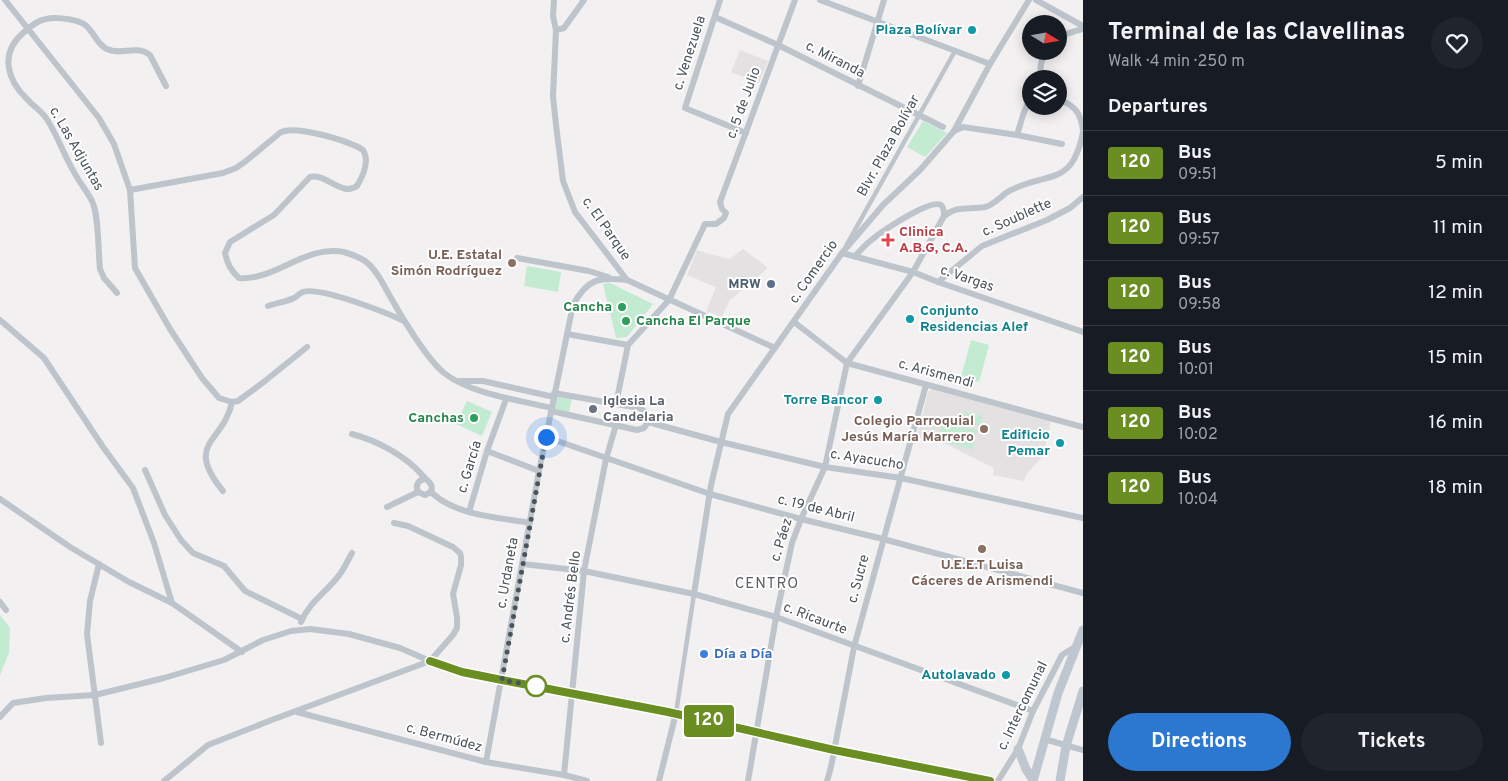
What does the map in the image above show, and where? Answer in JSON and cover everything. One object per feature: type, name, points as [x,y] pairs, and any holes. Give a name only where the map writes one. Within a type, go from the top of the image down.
[{"type":"main road","points":[[1033,781],[1058,693],[1083,630]]},
{"type":"main road","points":[[1060,781],[1066,746],[1083,692]]},
{"type":"main road","points":[[1018,749],[1033,781]]},
{"type":"street","points":[[5,0],[99,118],[114,144],[130,190],[135,268],[170,329],[202,378],[219,398],[232,402],[238,401],[307,347]]},
{"type":"street","name":"c. El Parque","points":[[554,0],[553,16],[556,30],[553,96],[564,181],[575,212],[626,280],[775,348]]},
{"type":"street","points":[[556,30],[564,28],[584,0]]},
{"type":"street","name":"c. Venezuela","points":[[720,0],[685,108],[746,133]]},
{"type":"street","name":"c. 5 de Julio","points":[[669,300],[704,224],[716,224],[724,218],[726,213],[722,209],[720,202],[795,0]]},
{"type":"street","points":[[820,0],[990,64]]},
{"type":"street","points":[[858,86],[884,0]]},
{"type":"street","name":"c. Comercio","points":[[694,594],[710,494],[728,414],[842,253],[883,205],[920,170],[954,132],[990,64],[1029,0]]},
{"type":"street","points":[[1036,0],[1083,28]]},
{"type":"street","name":"c. Miranda","points":[[715,16],[943,127]]},
{"type":"street","name":"c. Las Adjuntas","points":[[117,294],[104,278],[100,268],[92,202],[73,171],[45,115],[15,86],[8,67],[10,47],[37,20],[58,18],[85,25],[100,46],[109,51],[140,50],[146,52],[150,55],[166,86]]},
{"type":"street","points":[[1068,33],[1083,28]]},
{"type":"street","name":"Blvr. Plaza Bolívar","points":[[842,253],[955,51]]},
{"type":"street","points":[[944,216],[958,208],[987,207],[1010,190],[1057,176],[1075,161],[1083,131],[1082,119],[1071,105],[1067,103]]},
{"type":"street","points":[[1017,136],[1024,115]]},
{"type":"street","points":[[954,132],[963,127],[1062,144]]},
{"type":"street","name":"c. Ayacucho","points":[[130,190],[236,168],[287,129],[302,131],[358,147],[365,153],[366,158],[364,172],[357,186],[349,189],[339,187],[325,179],[310,177],[274,215],[230,242],[225,254],[234,274],[239,278],[253,278],[312,254],[325,251],[345,252],[359,258],[372,268],[385,286],[405,322],[434,363],[456,381],[481,391],[640,430],[648,422],[644,410],[616,404],[554,395],[483,381],[456,381]]},
{"type":"street","name":"c. Soublette","points":[[938,282],[982,246],[1047,220],[1070,208],[1083,197]]},
{"type":"street","points":[[855,256],[882,232],[921,208],[936,203],[943,208],[944,216]]},
{"type":"street","name":"c. Páez","points":[[748,781],[776,617],[792,543],[825,466],[847,363],[913,272],[944,216]]},
{"type":"street","name":"c. Vargas","points":[[842,253],[913,272],[1083,332]]},
{"type":"street","points":[[517,258],[589,271],[612,278]]},
{"type":"street","name":"c. Urdaneta","points":[[486,762],[539,471],[573,305],[579,294],[598,279],[626,280]]},
{"type":"street","points":[[268,306],[292,300],[304,291],[321,292],[385,312],[405,322]]},
{"type":"street","points":[[616,404],[628,345],[669,300]]},
{"type":"street","points":[[0,320],[44,358],[132,488],[154,543],[172,603]]},
{"type":"street","name":"c. Arismendi","points":[[794,322],[847,363],[1083,427]]},
{"type":"street","points":[[567,334],[628,345]]},
{"type":"street","name":"c. Sucre","points":[[827,781],[854,647],[926,385]]},
{"type":"street","points":[[223,492],[210,474],[206,455],[208,445],[228,415],[232,402]]},
{"type":"street","name":"c. García","points":[[469,512],[487,451],[505,402]]},
{"type":"street","name":"c. Ayacucho","points":[[648,422],[721,442],[825,466],[901,478],[1083,518]]},
{"type":"street","name":"c. Andrés Bello","points":[[564,775],[584,571],[606,459],[616,424]]},
{"type":"street","points":[[352,434],[362,436],[409,462],[425,479],[431,482],[431,492]]},
{"type":"street","name":"c. 19 de Abril","points":[[546,437],[710,494],[1083,593]]},
{"type":"street","points":[[487,451],[539,471]]},
{"type":"street","points":[[145,470],[165,515],[181,540],[193,553],[224,566],[245,591],[302,619]]},
{"type":"street","points":[[418,492],[417,484],[425,479]]},
{"type":"street","points":[[387,507],[418,492],[425,495],[431,492]]},
{"type":"street","points":[[431,492],[449,505],[469,512],[530,523]]},
{"type":"street","points":[[0,499],[98,564],[128,582],[172,603],[242,652]]},
{"type":"street","points":[[159,781],[165,780],[208,745],[430,661],[457,628],[453,594],[461,566],[461,557],[457,550],[452,547],[408,526],[394,523]]},
{"type":"street","points":[[297,630],[315,600],[340,574],[352,553]]},
{"type":"street","points":[[98,564],[90,601],[87,634],[101,743]]},
{"type":"street","name":"c. Ricaurte","points":[[523,564],[584,571],[694,594],[776,617],[1033,711]]},
{"type":"street","points":[[659,781],[676,713],[694,594]]},
{"type":"street","points":[[0,602],[6,610]]},
{"type":"street","points":[[0,717],[14,703],[46,698],[95,695],[164,678],[224,660],[264,640],[297,630],[310,629],[349,634],[400,648],[462,672],[676,713],[834,750],[990,781]]},
{"type":"street","name":"c. Intercomunal","points":[[998,781],[1018,749],[1033,711],[1062,655],[1075,647]]},
{"type":"street","name":"c. Bermúdez","points":[[297,712],[486,762],[564,775],[587,781]]},
{"type":"street","points":[[1044,739],[1083,750]]},
{"type":"shaded area","points":[[740,50],[768,61],[759,83],[731,72]]},
{"type":"shaded area","points":[[743,249],[768,268],[730,300],[722,317],[706,311],[716,287],[687,275],[697,250],[730,259]]},
{"type":"shaded area","name":"Colegio Parroquial Jesús María Marrero","points":[[932,389],[1051,421],[1043,456],[1026,475],[1024,481],[993,475],[994,468],[946,444],[917,437],[928,392]]},
{"type":"green space","points":[[923,121],[947,133],[925,157],[907,147]]},
{"type":"green space","points":[[527,266],[561,272],[558,292],[524,286]]},
{"type":"green space","name":"Cancha El Parque","points":[[610,283],[653,304],[627,337],[616,338],[603,284]]},
{"type":"green space","points":[[971,340],[989,345],[979,382],[961,377]]},
{"type":"green space","points":[[557,395],[572,398],[569,412],[554,409]]},
{"type":"green space","name":"Canchas","points":[[467,401],[492,412],[482,436],[456,424]]},
{"type":"green space","points":[[963,412],[982,416],[980,426],[960,421]]},
{"type":"green space","points":[[942,422],[977,430],[973,449],[938,441]]},
{"type":"green space","points":[[0,615],[10,628],[9,653],[0,675]]},
{"type":"bus line","name":"120","points":[[430,661],[462,672],[668,712],[834,750],[990,781]]},
{"type":"place","name":"Plaza Bolívar","points":[[972,30]]},
{"type":"place","name":"Clinica A.B.G, C.A.","points":[[888,240]]},
{"type":"place","name":"U.E. Estatal Simón Rodríguez","points":[[512,263]]},
{"type":"place","name":"MRW","points":[[771,284]]},
{"type":"place","name":"Cancha","points":[[622,307]]},
{"type":"place","name":"Conjunto Residencias Alef","points":[[910,319]]},
{"type":"place","name":"Cancha El Parque","points":[[626,321]]},
{"type":"place","name":"Torre Bancor","points":[[878,400]]},
{"type":"place","name":"Iglesia La Candelaria","points":[[593,409]]},
{"type":"place","name":"Canchas","points":[[474,418]]},
{"type":"place","name":"Colegio Parroquial Jesús María Marrero","points":[[984,429]]},
{"type":"place","name":"Edificio Pemar","points":[[1060,443]]},
{"type":"place","name":"U.E.E.T Luisa Cáceres de Arismendi","points":[[982,549]]},
{"type":"place","name":"Día a Día","points":[[704,654]]},
{"type":"place","name":"Autolavado","points":[[1006,675]]},
{"type":"district","name":"CENTRO","points":[[767,584]]},
{"type":"route","points":[[536,686],[502,680],[546,437]]}]
